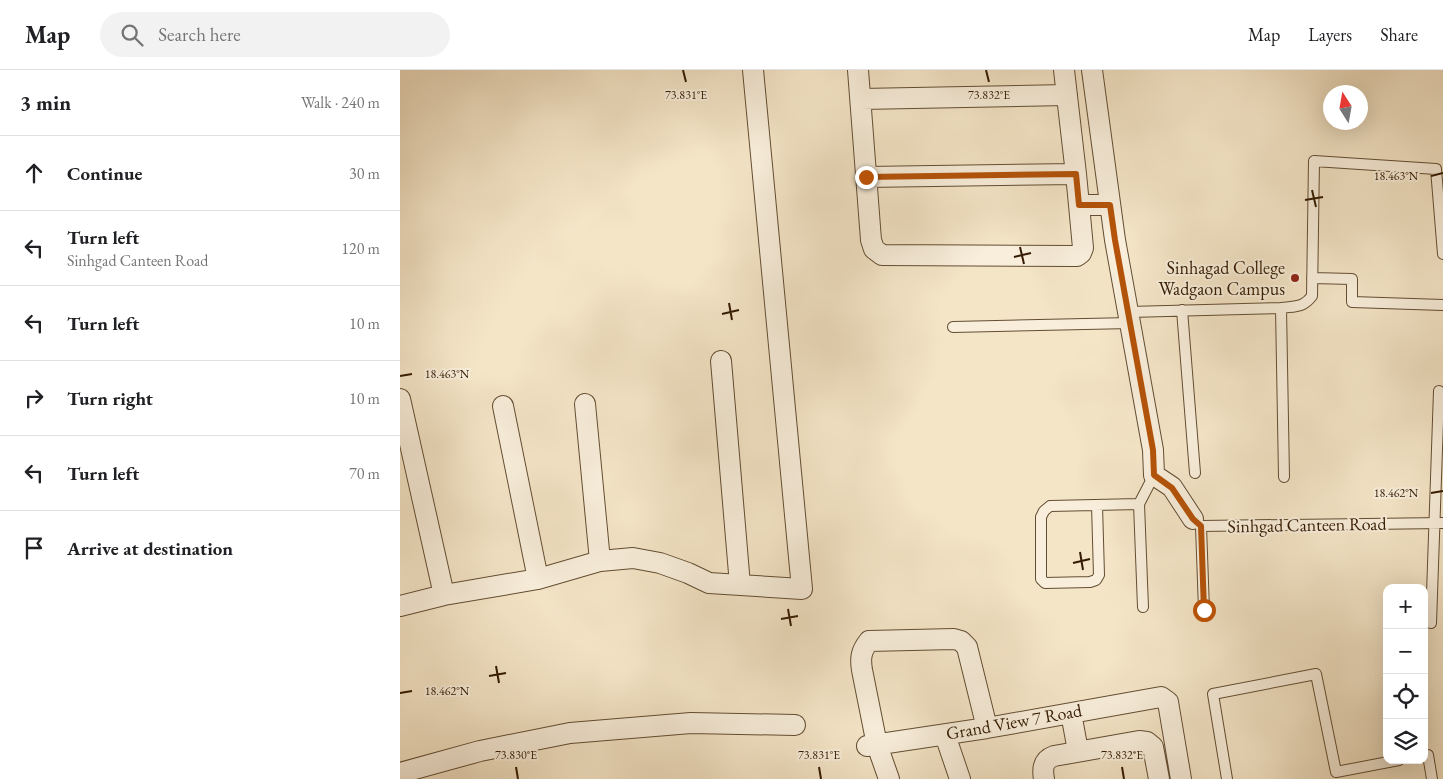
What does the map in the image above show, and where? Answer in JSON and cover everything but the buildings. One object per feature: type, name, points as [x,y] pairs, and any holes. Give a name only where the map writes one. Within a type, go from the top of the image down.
[{"type":"street","points":[[400,606],[444,595],[538,579],[600,561],[633,558],[660,563],[709,583],[802,589],[753,70]]},
{"type":"street","points":[[858,70],[871,240],[874,249],[882,255],[1076,256],[1081,253],[1083,248],[1064,70]]},
{"type":"street","points":[[1092,70],[1115,240],[1153,450],[1154,475],[1172,488],[1197,522]]},
{"type":"street","points":[[861,99],[1067,95]]},
{"type":"street","points":[[866,177],[1076,174]]},
{"type":"street","points":[[1079,205],[1110,205]]},
{"type":"street","points":[[721,361],[740,585]]},
{"type":"street","points":[[400,399],[444,595]]},
{"type":"street","points":[[585,404],[600,561]]},
{"type":"street","points":[[504,406],[538,579]]},
{"type":"street","points":[[889,779],[872,746],[860,658],[863,648],[869,641],[954,639],[961,641],[967,647],[986,728]]},
{"type":"street","name":"Grand View 7 Road","points":[[872,746],[1161,697],[1168,702],[1181,779]]},
{"type":"street","points":[[1071,713],[1078,751]]},
{"type":"street","points":[[400,773],[480,752],[570,733],[691,723],[795,726]]},
{"type":"street","points":[[945,734],[960,779]]},
{"type":"street","points":[[1044,779],[1044,763],[1048,758],[1139,741],[1147,742],[1153,747],[1159,779]]},
{"type":"lane","points":[[953,327],[1130,318],[1182,310],[1302,306],[1312,296],[1314,161],[1436,169],[1443,254]]},
{"type":"lane","points":[[1312,278],[1352,279],[1352,302],[1443,305]]},
{"type":"lane","points":[[1281,308],[1284,477]]},
{"type":"lane","points":[[1182,310],[1195,473]]},
{"type":"lane","points":[[1431,623],[1439,523],[1439,391]]},
{"type":"lane","points":[[1143,607],[1140,504],[1154,475]]},
{"type":"lane","points":[[1097,505],[1099,575],[1096,580],[1090,582],[1045,583],[1041,573],[1041,518],[1044,511],[1050,506],[1140,504]]},
{"type":"lane","points":[[1197,522],[1204,610]]},
{"type":"lane","name":"Sinhgad Canteen Road","points":[[1197,522],[1439,523]]},
{"type":"lane","points":[[1227,779],[1213,694],[1316,674],[1336,772],[1383,763]]},
{"type":"lane","points":[[1428,755],[1432,779]]},
{"type":"place","name":"Sinhagad College Wadgaon Campus","points":[[1295,278]]},
{"type":"route","points":[[866,177],[1076,174],[1079,205],[1110,205],[1153,450],[1154,475],[1172,488],[1193,519],[1201,526],[1204,610]]}]
